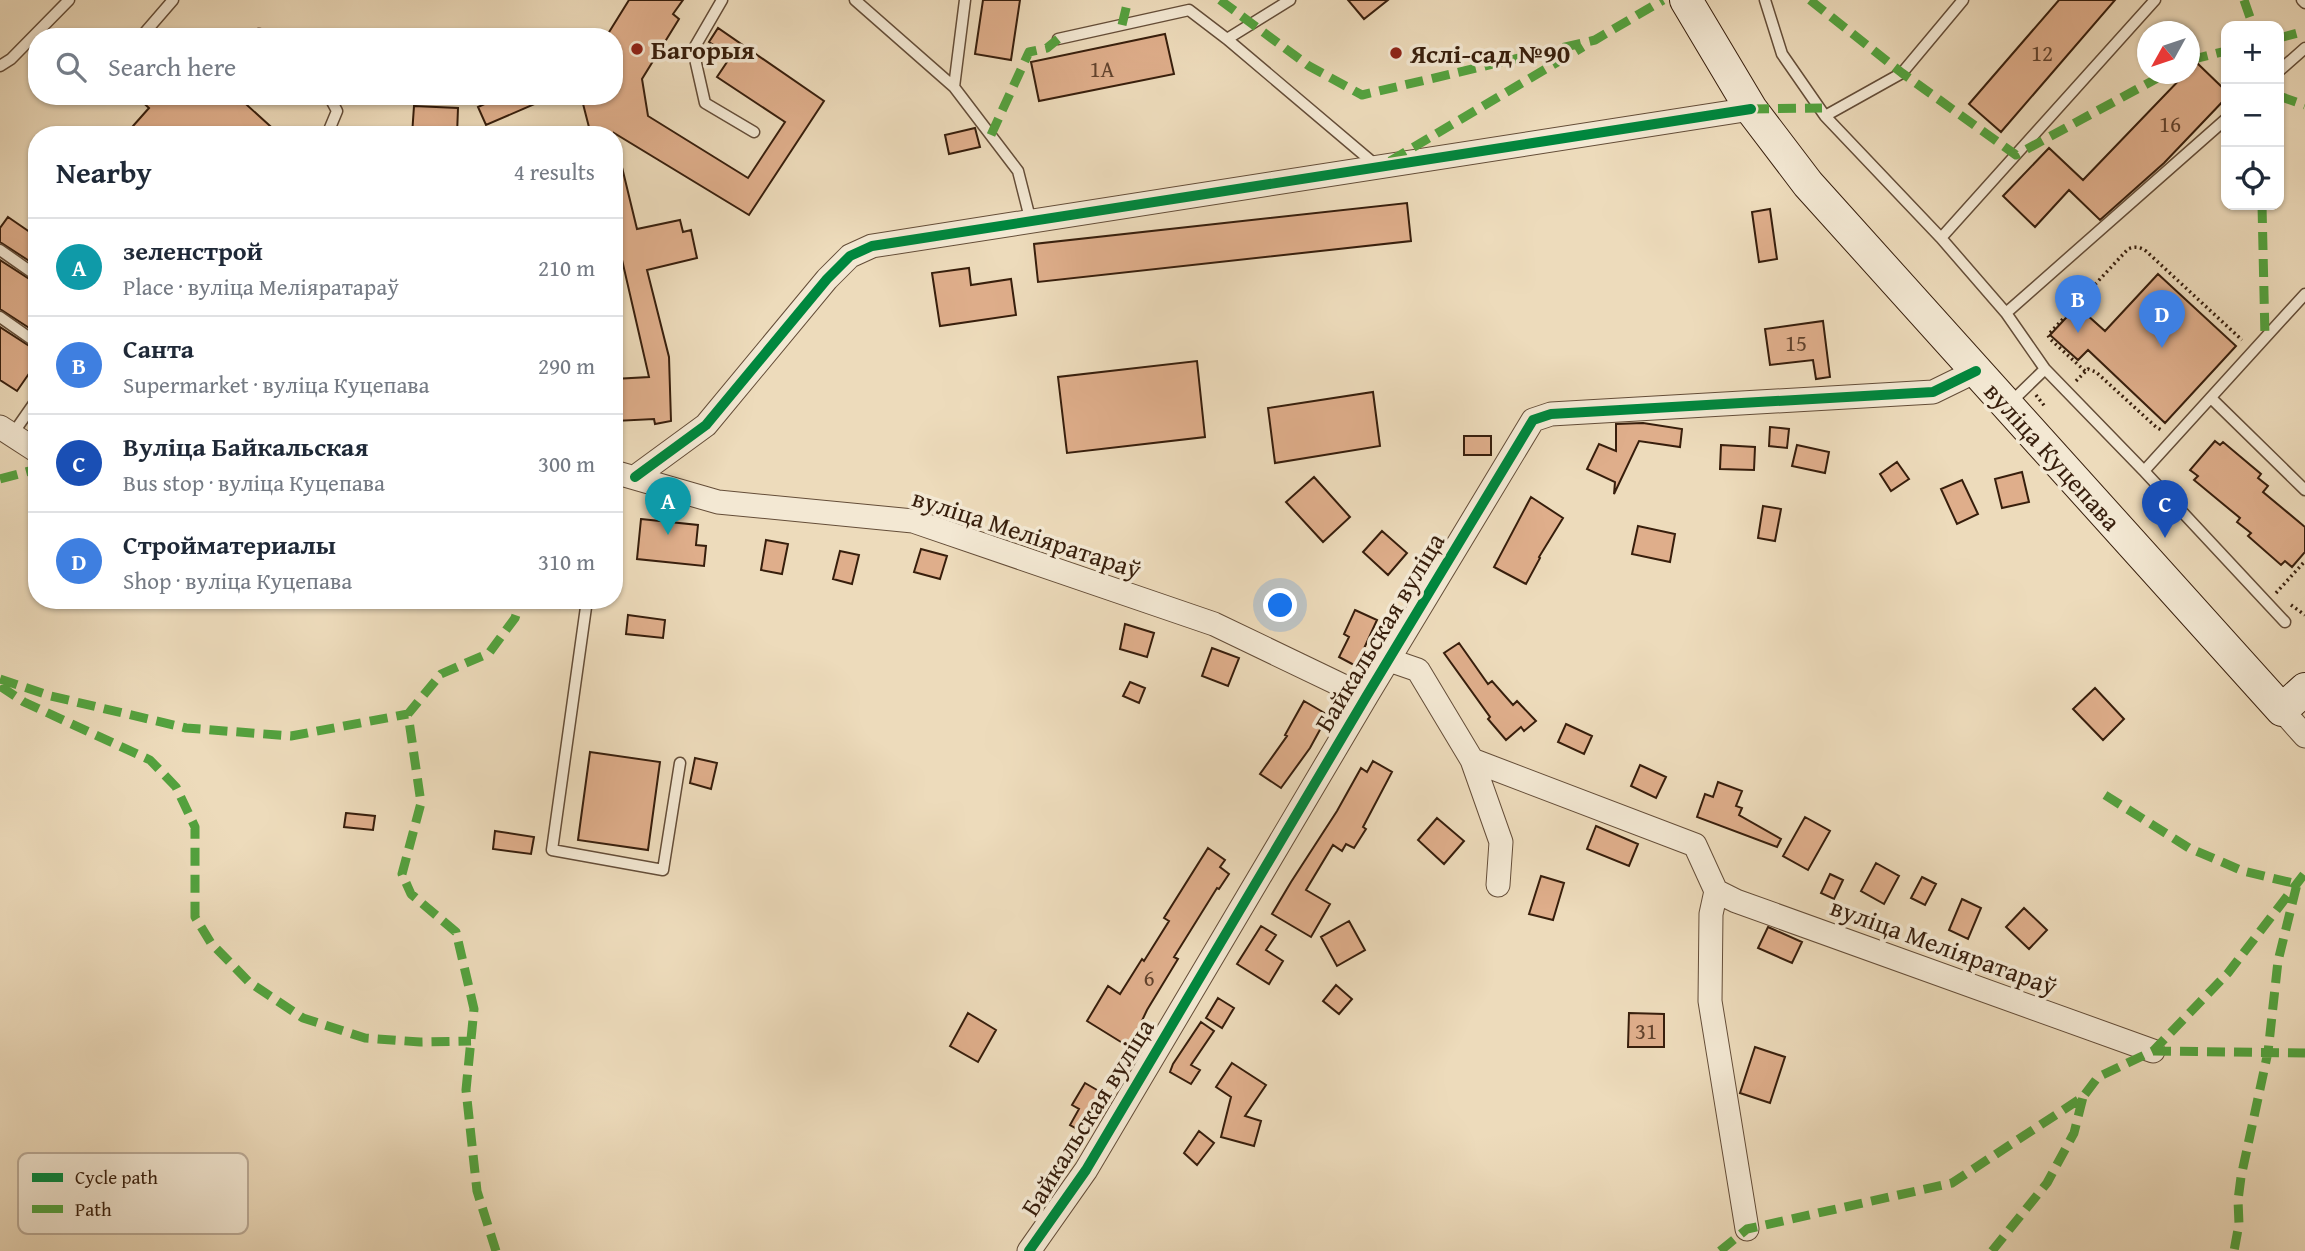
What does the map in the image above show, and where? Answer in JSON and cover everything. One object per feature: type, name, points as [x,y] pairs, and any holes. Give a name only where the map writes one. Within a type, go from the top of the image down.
[{"type":"main road","name":"вуліца Куцепава","points":[[1686,0],[1751,109],[1808,184],[2282,710]]},
{"type":"main road","points":[[2282,710],[2305,689]]},
{"type":"street","points":[[623,478],[706,425],[827,279],[850,256],[873,246],[1751,109]]},
{"type":"street","name":"Байкальская вуліца","points":[[1029,1251],[1086,1170],[1533,420],[1551,414],[1933,393],[1976,372]]},
{"type":"street","points":[[6,431],[28,445]]},
{"type":"street","name":"вуліца Меліяратараў","points":[[623,479],[718,502],[913,522],[1214,624],[1366,697]]},
{"type":"street","points":[[1389,660],[1418,670],[1472,760],[1501,842],[1498,885]]},
{"type":"street","name":"вуліца Куцепава","points":[[2282,710],[2305,736]]},
{"type":"street","points":[[1472,760],[1695,845],[1716,891],[1711,914],[1710,1001],[1747,1229]]},
{"type":"street","name":"вуліца Меліяратараў","points":[[1716,891],[1736,901],[2153,1051]]},
{"type":"lane","points":[[41,28],[69,0]]},
{"type":"lane","points":[[149,28],[173,0]]},
{"type":"lane","points":[[722,0],[693,50],[705,103],[754,132]]},
{"type":"lane","points":[[855,0],[954,87],[1018,171],[1031,222]]},
{"type":"lane","points":[[954,87],[965,0]]},
{"type":"lane","points":[[1227,39],[1290,0]]},
{"type":"lane","points":[[1765,0],[1782,54],[1825,116],[1941,238],[2006,313],[2045,369],[2285,622]]},
{"type":"lane","points":[[1825,116],[1902,73],[1963,0]]},
{"type":"lane","points":[[1941,238],[2155,0]]},
{"type":"lane","points":[[1058,39],[1189,10],[1379,167]]},
{"type":"lane","points":[[0,66],[28,42]]},
{"type":"lane","points":[[2284,67],[2305,48]]},
{"type":"lane","points":[[331,126],[337,111],[334,105]]},
{"type":"lane","points":[[2006,313],[2221,122]]},
{"type":"lane","points":[[0,250],[28,270]]},
{"type":"lane","points":[[2144,471],[2305,294]]},
{"type":"lane","points":[[0,317],[28,337]]},
{"type":"lane","points":[[2007,405],[2045,369]]},
{"type":"lane","points":[[2211,398],[2305,490]]},
{"type":"lane","points":[[6,431],[28,409]]},
{"type":"lane","points":[[586,609],[552,850],[663,870],[680,763]]},
{"type":"path","points":[[2085,371],[2048,335],[2128,249],[2133,247],[2141,247],[2146,251],[2242,339],[2245,346]]},
{"type":"path","points":[[2066,391],[2085,371],[2091,369],[2156,427],[2164,431],[2169,429]]},
{"type":"path","points":[[2266,603],[2305,561]]},
{"type":"building","points":[[629,0],[683,0],[673,14],[679,19],[642,79],[648,116],[748,178],[785,122],[717,77],[731,56],[709,42],[718,28],[824,101],[749,215],[623,138],[623,126],[589,126],[583,105],[623,105],[623,28],[612,28]]},
{"type":"building","points":[[983,0],[1020,0],[1011,60],[975,54]]},
{"type":"building","points":[[1348,0],[1388,0],[1364,19]]},
{"type":"building","points":[[2059,0],[2115,0],[2001,132],[1969,104]]},
{"type":"building","points":[[1165,34],[1174,74],[1039,101],[1031,62]]},
{"type":"building","points":[[2200,66],[2221,86],[2221,103],[2164,163],[2100,220],[2069,190],[2035,227],[2003,196],[2049,148],[2083,180],[2175,84],[2200,84]]},
{"type":"building","points":[[146,105],[247,105],[270,126],[133,126],[149,108]]},
{"type":"building","points":[[482,105],[532,105],[486,125],[478,107]]},
{"type":"building","points":[[414,106],[458,108],[457,126],[413,126]]},
{"type":"building","points":[[975,128],[980,147],[949,154],[945,135]]},
{"type":"building","points":[[623,171],[637,229],[680,220],[683,232],[691,230],[697,258],[647,270],[669,357],[671,421],[655,424],[654,419],[623,421],[623,378],[649,377],[623,264]]},
{"type":"building","points":[[1407,203],[1411,241],[1038,282],[1034,244]]},
{"type":"building","points":[[1770,209],[1777,259],[1759,262],[1752,212]]},
{"type":"building","points":[[8,217],[28,231],[28,260],[0,242],[0,228]]},
{"type":"building","points":[[0,260],[28,278],[28,327],[0,309]]},
{"type":"building","points":[[969,268],[971,285],[1011,279],[1016,315],[940,326],[932,273]]},
{"type":"building","points":[[2158,274],[2236,346],[2165,423],[2088,350],[2078,360],[2050,335],[2077,306],[2105,331]]},
{"type":"building","points":[[1823,321],[1830,377],[1816,379],[1813,360],[1770,365],[1765,329]]},
{"type":"building","points":[[0,327],[28,345],[28,375],[17,391],[0,380]]},
{"type":"building","points":[[1197,361],[1205,437],[1067,453],[1058,377]]},
{"type":"building","points":[[1373,392],[1380,446],[1275,463],[1268,408]]},
{"type":"building","points":[[1643,423],[1682,429],[1680,447],[1639,441],[1614,494],[1615,482],[1587,469],[1599,444],[1616,451],[1616,424]]},
{"type":"building","points":[[1770,427],[1789,429],[1787,448],[1769,446]]},
{"type":"building","points":[[1464,436],[1491,436],[1491,455],[1464,455]]},
{"type":"building","points":[[2215,441],[2220,445],[2223,442],[2261,474],[2258,478],[2268,486],[2263,492],[2305,527],[2305,552],[2292,567],[2285,561],[2281,565],[2248,536],[2251,533],[2237,522],[2240,518],[2194,480],[2198,476],[2190,470]]},
{"type":"building","points":[[1721,445],[1755,447],[1754,470],[1720,469]]},
{"type":"building","points":[[1797,445],[1829,452],[1825,473],[1792,466]]},
{"type":"building","points":[[1897,462],[1909,479],[1891,491],[1880,474]]},
{"type":"building","points":[[2022,472],[2029,502],[2002,508],[1995,479]]},
{"type":"building","points":[[1314,477],[1350,517],[1323,542],[1286,502]]},
{"type":"building","points":[[1962,480],[1978,514],[1957,524],[1941,489]]},
{"type":"building","points":[[1531,497],[1563,518],[1526,584],[1494,567]]},
{"type":"building","points":[[1763,506],[1781,509],[1775,541],[1758,538]]},
{"type":"building","points":[[641,519],[698,525],[696,545],[706,546],[704,566],[637,559]]},
{"type":"building","points":[[1638,526],[1675,534],[1670,562],[1632,554]]},
{"type":"building","points":[[1382,531],[1407,553],[1388,575],[1363,552]]},
{"type":"building","points":[[766,540],[788,544],[782,574],[761,570]]},
{"type":"building","points":[[921,549],[947,556],[940,579],[914,572]]},
{"type":"building","points":[[840,551],[859,555],[852,584],[833,579]]},
{"type":"building","points":[[1355,610],[1377,620],[1356,666],[1339,657],[1349,637],[1344,634]]},
{"type":"building","points":[[628,615],[665,620],[663,638],[626,634]]},
{"type":"building","points":[[1125,624],[1154,633],[1147,657],[1120,649]]},
{"type":"building","points":[[1459,643],[1488,684],[1492,681],[1513,705],[1517,701],[1536,721],[1524,731],[1521,727],[1506,740],[1488,719],[1490,717],[1444,653]]},
{"type":"building","points":[[1212,648],[1239,658],[1228,686],[1202,676]]},
{"type":"building","points":[[1130,682],[1145,688],[1139,703],[1123,696]]},
{"type":"building","points":[[2095,688],[2124,719],[2103,740],[2073,709]]},
{"type":"building","points":[[1304,701],[1328,715],[1310,748],[1281,788],[1260,774],[1287,736],[1285,735]]},
{"type":"building","points":[[1566,724],[1592,736],[1584,754],[1558,742]]},
{"type":"building","points":[[590,752],[660,762],[648,850],[578,840]]},
{"type":"building","points":[[695,758],[717,763],[711,789],[690,783]]},
{"type":"building","points":[[1373,761],[1392,772],[1363,827],[1366,829],[1354,848],[1346,844],[1342,851],[1333,845],[1306,890],[1330,904],[1311,937],[1272,914],[1361,768],[1367,772]]},
{"type":"building","points":[[1640,765],[1666,777],[1656,798],[1631,786]]},
{"type":"building","points":[[1718,782],[1742,791],[1736,806],[1742,808],[1739,815],[1781,839],[1777,847],[1697,817],[1705,794],[1713,797]]},
{"type":"building","points":[[346,813],[375,816],[373,830],[344,827]]},
{"type":"building","points":[[1805,817],[1830,831],[1808,870],[1783,856]]},
{"type":"building","points":[[1437,818],[1464,841],[1444,864],[1418,840]]},
{"type":"building","points":[[1596,826],[1638,844],[1629,866],[1587,849]]},
{"type":"building","points":[[495,831],[534,837],[531,854],[493,849]]},
{"type":"building","points":[[1208,848],[1225,860],[1220,867],[1229,874],[1219,889],[1217,888],[1174,957],[1178,959],[1147,1010],[1139,1027],[1141,1028],[1129,1047],[1087,1021],[1108,986],[1120,994],[1142,959],[1144,961],[1169,921],[1164,918]]},
{"type":"building","points":[[1876,863],[1899,876],[1884,904],[1861,891]]},
{"type":"building","points":[[1830,874],[1843,880],[1834,899],[1821,893]]},
{"type":"building","points":[[1541,876],[1564,883],[1553,920],[1529,914]]},
{"type":"building","points":[[1922,877],[1936,884],[1925,905],[1911,898]]},
{"type":"building","points":[[1962,899],[1981,908],[1968,939],[1949,930]]},
{"type":"building","points":[[2024,908],[2047,930],[2029,949],[2006,927]]},
{"type":"building","points":[[1349,921],[1365,950],[1337,966],[1321,937]]},
{"type":"building","points":[[1261,926],[1276,935],[1266,950],[1283,961],[1269,984],[1237,964]]},
{"type":"building","points":[[1768,927],[1802,942],[1792,963],[1758,948]]},
{"type":"building","points":[[1336,985],[1352,999],[1339,1014],[1323,1001]]},
{"type":"building","points":[[1218,998],[1234,1008],[1222,1028],[1206,1018]]},
{"type":"building","points":[[968,1013],[996,1030],[978,1062],[950,1046]]},
{"type":"building","points":[[1629,1013],[1664,1014],[1664,1047],[1628,1047]]},
{"type":"building","points":[[1201,1022],[1214,1031],[1191,1065],[1200,1070],[1191,1084],[1170,1072]]},
{"type":"building","points":[[1755,1047],[1785,1057],[1770,1103],[1740,1093]]},
{"type":"building","points":[[1232,1063],[1266,1085],[1245,1116],[1261,1121],[1254,1146],[1221,1137],[1231,1097],[1216,1087]]},
{"type":"building","points":[[1085,1083],[1109,1097],[1088,1135],[1070,1125],[1079,1109],[1072,1105]]},
{"type":"building","points":[[1199,1131],[1214,1143],[1197,1165],[1184,1153]]},
{"type":"marked path","points":[[1122,25],[1128,0]]},
{"type":"marked path","points":[[1220,0],[1309,66],[1362,95],[1595,40],[1663,0]]},
{"type":"marked path","points":[[1810,0],[1902,73],[2016,155],[2147,84]]},
{"type":"marked path","points":[[2244,0],[2251,21]]},
{"type":"marked path","points":[[2284,37],[2305,31]]},
{"type":"marked path","points":[[991,135],[1029,52],[1047,48],[1058,39]]},
{"type":"marked path","points":[[1390,161],[1583,47]]},
{"type":"marked path","points":[[2200,58],[2221,52]]},
{"type":"marked path","points":[[2284,98],[2305,105]]},
{"type":"marked path","points":[[1751,109],[1822,108]]},
{"type":"marked path","points":[[2262,210],[2265,338]]},
{"type":"marked path","points":[[0,479],[28,471]]},
{"type":"marked path","points":[[496,1251],[477,1191],[466,1090],[474,1009],[456,932],[411,894],[402,874],[421,803],[408,714],[441,674],[489,653],[515,618],[518,609]]},
{"type":"marked path","points":[[0,679],[51,696],[186,728],[291,736],[408,714]]},
{"type":"marked path","points":[[0,686],[24,702],[150,760],[176,787],[195,827],[195,917],[211,943],[249,982],[303,1018],[365,1038],[420,1042],[471,1041]]},
{"type":"marked path","points":[[2105,795],[2189,848],[2243,871],[2297,884],[2278,961],[2268,1052],[2241,1177],[2239,1224],[2234,1251]]},
{"type":"marked path","points":[[1720,1251],[1747,1229],[1952,1183],[2083,1097],[2098,1077],[2153,1051],[2228,973],[2305,873]]},
{"type":"marked path","points":[[2153,1051],[2305,1053]]},
{"type":"marked path","points":[[1992,1251],[2047,1183],[2074,1133],[2083,1097]]},
{"type":"cycle path","points":[[635,477],[706,425],[827,279],[850,256],[872,246],[1751,109]]},
{"type":"cycle path","points":[[1029,1251],[1086,1170],[1533,420],[1551,414],[1933,392],[1976,371]]},
{"type":"place","name":"Багорыя","points":[[637,49]]},
{"type":"place","name":"Яслі-сад №90","points":[[1396,53]]},
{"type":"place","name":"Санта","points":[[2078,333]]},
{"type":"place","name":"Стройматериалы","points":[[2162,348]]},
{"type":"place","name":"зеленстрой","points":[[668,535]]},
{"type":"place","name":"Вуліца Байкальская","points":[[2165,538]]}]
